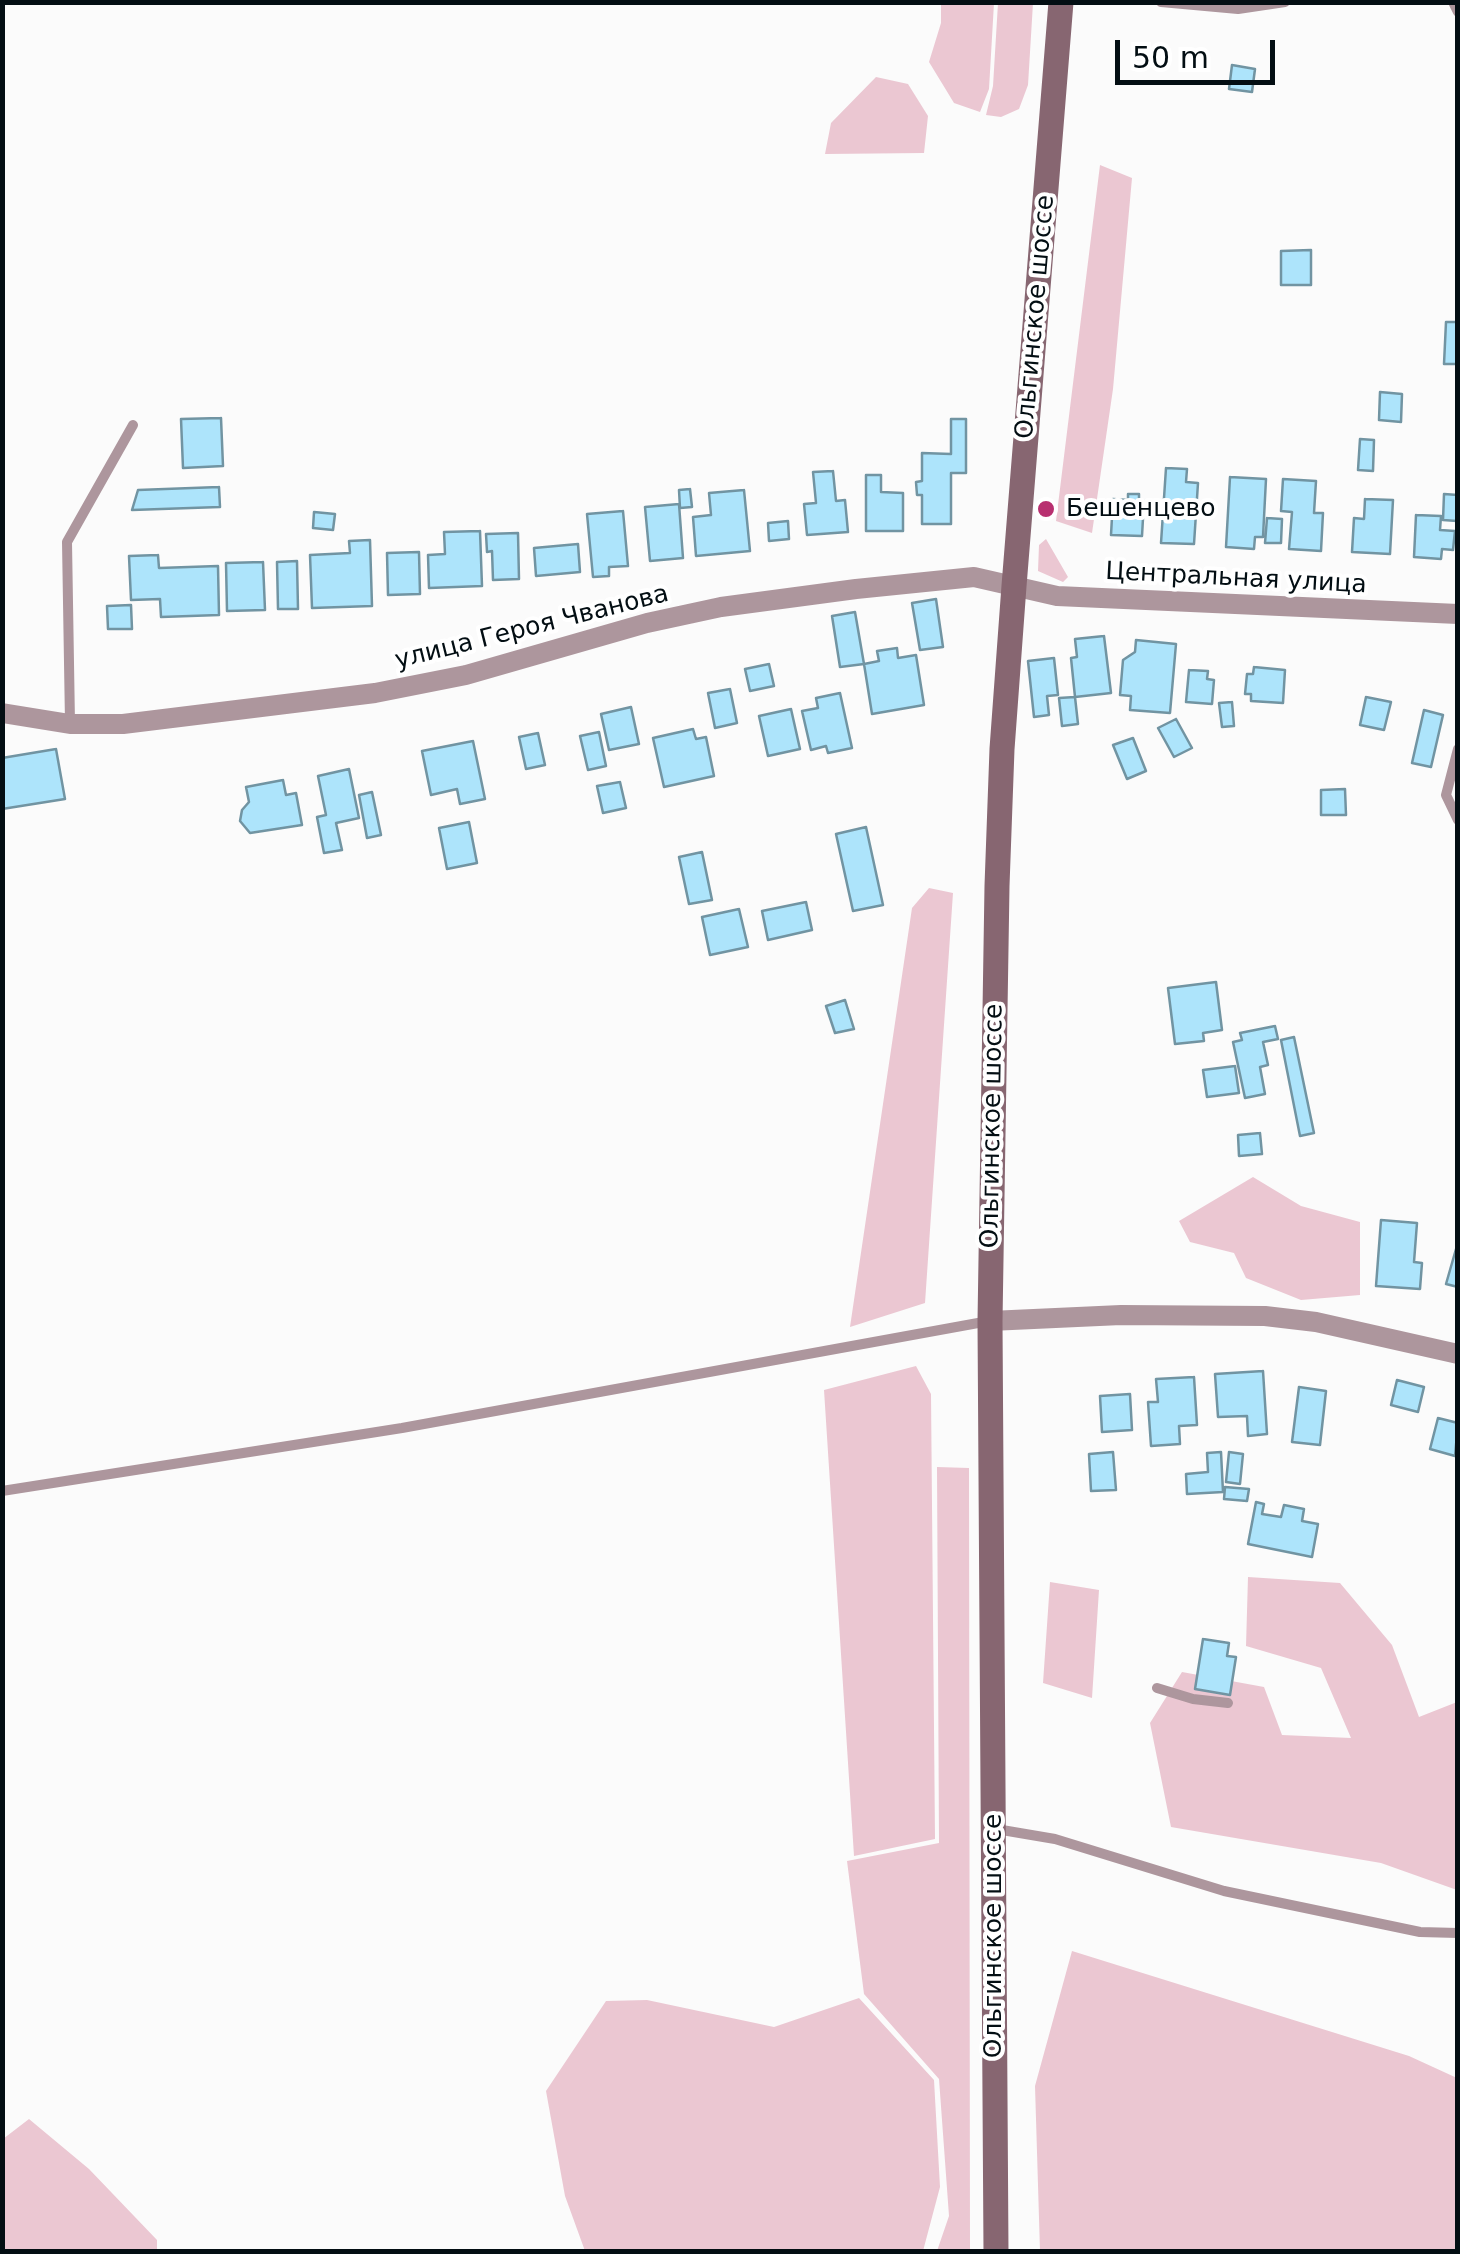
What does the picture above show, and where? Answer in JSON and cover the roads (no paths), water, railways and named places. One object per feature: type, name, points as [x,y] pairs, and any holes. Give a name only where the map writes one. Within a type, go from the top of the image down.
[{"type":"main road","name":"Ольгинское шоссе","points":[[996,2252],[990,1321],[998,886],[1002,749],[1061,2]]},
{"type":"street","name":"улица Героя Чванова","points":[[2,713],[70,724],[123,724],[376,693],[466,674],[647,623],[721,607],[974,577],[1014,586]]},
{"type":"street","name":"Центральная улица","points":[[1014,586],[1057,596],[1458,614]]},
{"type":"street","points":[[990,1321],[1121,1315],[1265,1316],[1316,1322],[1458,1354]]},
{"type":"lane","points":[[1161,2],[1238,8],[1285,2]]},
{"type":"lane","points":[[1452,2],[1458,12]]},
{"type":"lane","points":[[70,724],[67,542],[133,424]]},
{"type":"lane","points":[[1458,749],[1446,795],[1458,820]]},
{"type":"lane","points":[[2,1490],[402,1428],[990,1321]]},
{"type":"lane","points":[[1157,1688],[1193,1700],[1228,1703]]},
{"type":"lane","points":[[994,1828],[1055,1840],[1224,1891],[1420,1932],[1458,1933]]},
{"type":"place","name":"Бешенцево","points":[[1046,509]]}]
